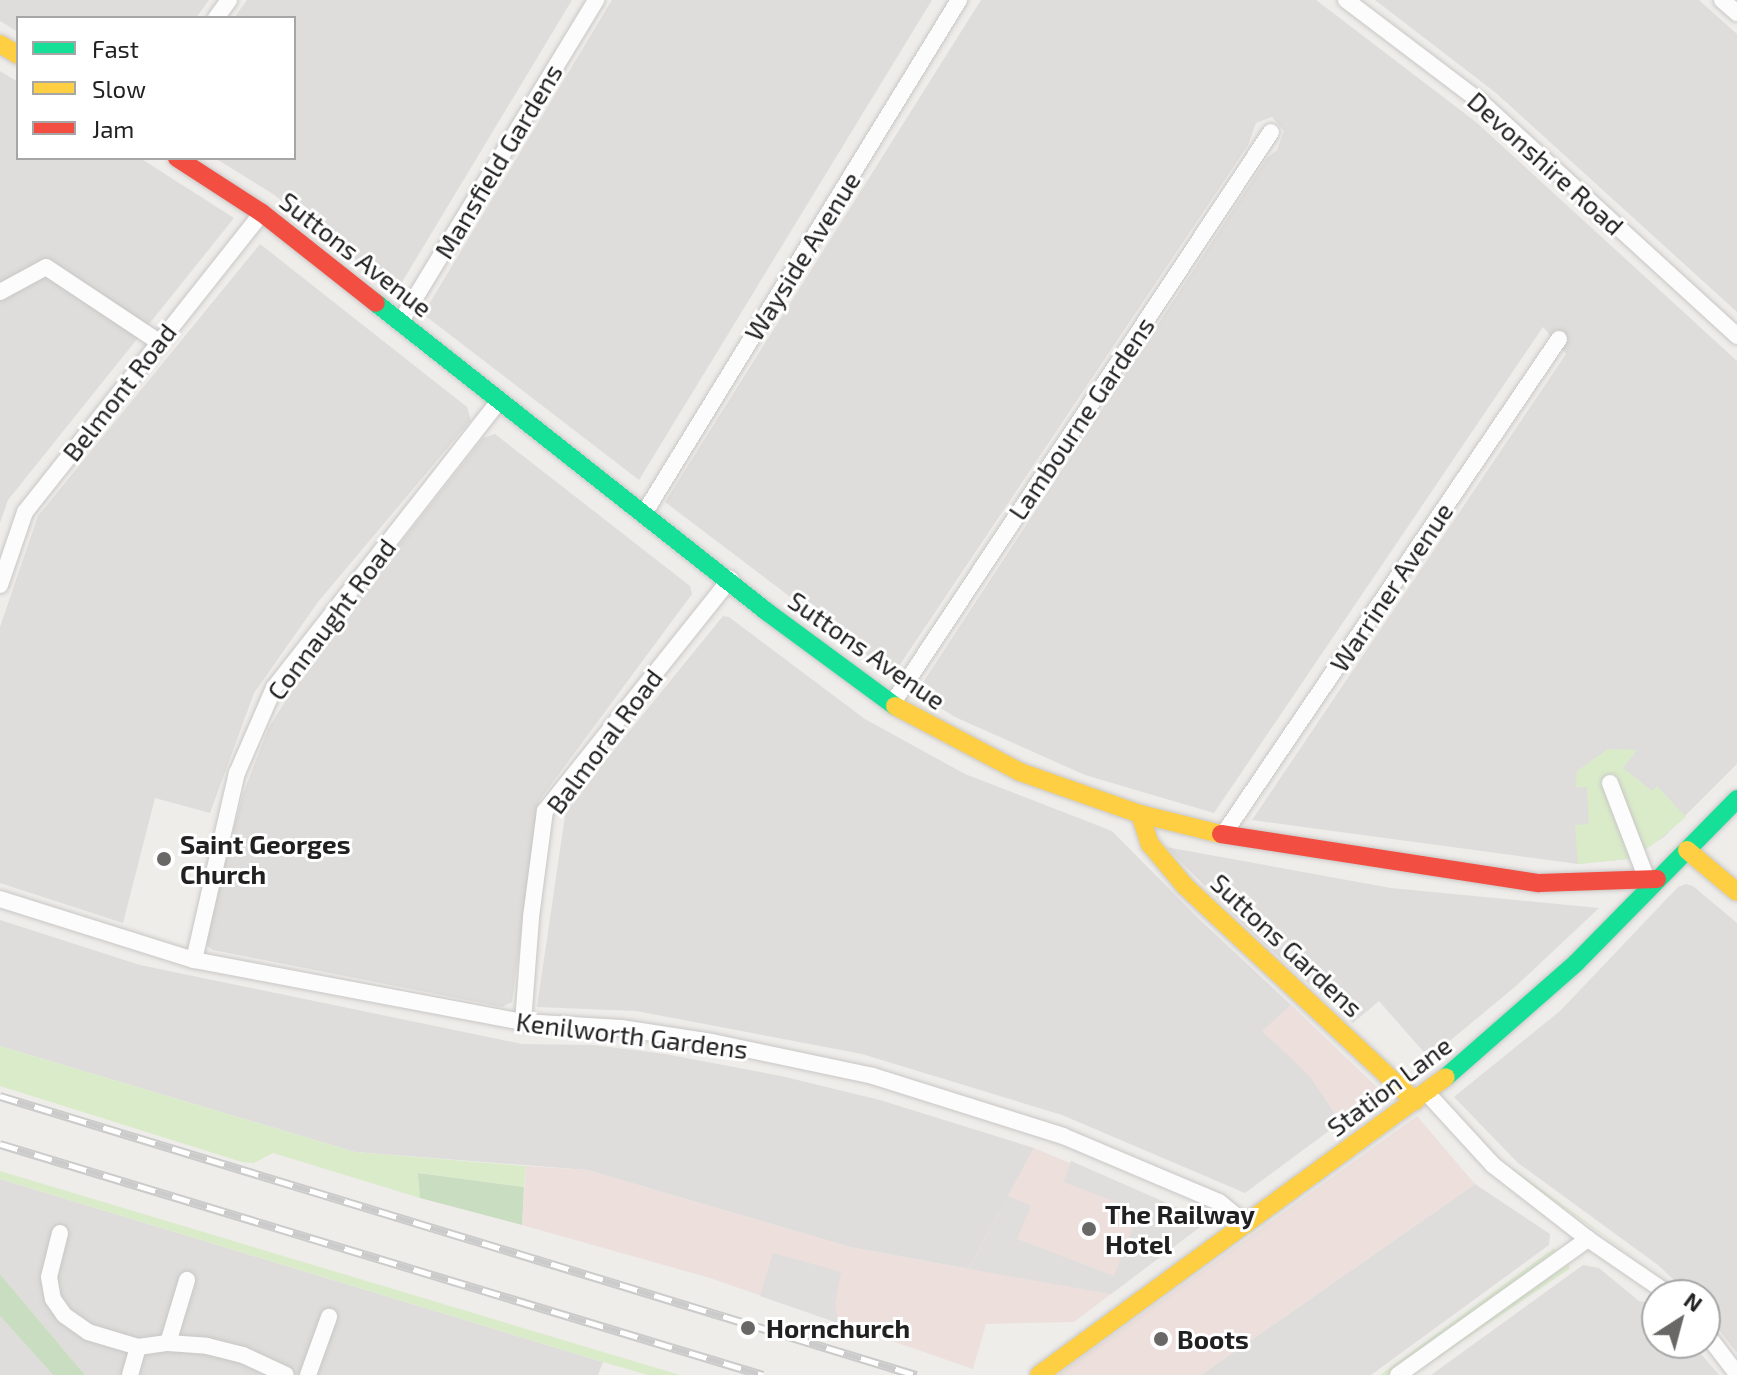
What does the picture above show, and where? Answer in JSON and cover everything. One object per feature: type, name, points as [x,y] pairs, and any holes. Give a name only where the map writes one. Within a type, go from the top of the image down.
[{"type":"street","name":"Mansfield Gardens","points":[[401,321],[596,0]]},
{"type":"street","name":"Wayside Avenue","points":[[645,512],[959,0]]},
{"type":"street","name":"Devonshire Road","points":[[1346,0],[1481,102],[1737,336]]},
{"type":"street","points":[[1722,0],[1737,13]]},
{"type":"street","name":"Lambourne Gardens","points":[[892,704],[1271,132]]},
{"type":"street","name":"Suttons Avenue","points":[[180,160],[262,213],[730,579],[766,611],[892,704],[1020,772],[1140,814],[1223,835],[1539,883],[1651,878]]},
{"type":"street","name":"Belmont Road","points":[[0,585],[25,512],[262,213]]},
{"type":"street","points":[[0,292],[46,267],[159,342]]},
{"type":"street","name":"Warriner Avenue","points":[[1223,835],[1559,339]]},
{"type":"street","name":"Connaught Road","points":[[194,960],[237,773],[274,688],[500,400]]},
{"type":"street","name":"Balmoral Road","points":[[523,1022],[531,917],[545,811],[730,579]]},
{"type":"street","points":[[1610,783],[1651,878]]},
{"type":"street","name":"Station Lane","points":[[1039,1375],[1421,1097],[1519,1016],[1651,878],[1687,850],[1737,799]]},
{"type":"street","name":"Suttons Gardens","points":[[1140,814],[1150,844],[1185,886],[1421,1097]]},
{"type":"street","points":[[1687,850],[1737,892]]},
{"type":"street","name":"Kenilworth Gardens","points":[[0,899],[194,960],[523,1022],[647,1032],[808,1060],[873,1076],[1063,1136],[1219,1202],[1246,1224]]},
{"type":"street","points":[[1421,1097],[1493,1165],[1588,1239],[1647,1279]]},
{"type":"street","points":[[60,1233],[49,1277],[53,1299],[64,1315],[88,1332],[138,1347],[168,1343],[207,1346],[243,1355],[286,1375]]},
{"type":"street","points":[[1398,1375],[1588,1239]]},
{"type":"street","points":[[168,1343],[187,1280]]},
{"type":"street","points":[[308,1375],[329,1317]]},
{"type":"street","points":[[130,1375],[138,1347]]},
{"type":"street","points":[[1721,1353],[1737,1374]]},
{"type":"shaded area","points":[[0,0],[209,0],[197,16],[16,16],[16,31],[0,21]]},
{"type":"shaded area","points":[[247,0],[572,0],[396,292],[273,194],[218,160],[296,160],[296,16],[235,16]]},
{"type":"shaded area","points":[[612,0],[932,0],[639,480],[423,314]]},
{"type":"shaded area","points":[[981,0],[1316,0],[1476,122],[1737,361],[1737,764],[1664,837],[1628,859],[1578,864],[1252,820],[1566,354],[1543,327],[1214,813],[1085,775],[955,717],[916,693],[1267,158],[1277,150],[1284,131],[1272,117],[1256,123],[1248,145],[893,675],[665,502]]},
{"type":"shaded area","points":[[1375,0],[1699,0],[1737,34],[1737,312],[1496,93]]},
{"type":"shaded area","points":[[0,71],[16,81],[16,160],[143,160],[234,218],[8,500],[0,523]]},
{"type":"shaded area","points":[[260,244],[467,407],[471,420],[318,602],[254,693],[210,813],[155,798],[123,923],[0,883],[0,627],[38,516]]},
{"type":"shaded area","points":[[495,434],[690,586],[692,594],[539,801],[512,1002],[502,1007],[213,950],[207,946],[206,933],[243,794],[268,729],[321,644],[483,438]]},
{"type":"shaded area","points":[[723,616],[729,617],[865,719],[965,774],[1112,831],[1200,920],[1291,1005],[1263,1031],[1310,1076],[1341,1122],[1245,1193],[1062,1115],[862,1054],[636,1011],[537,1007],[566,809]]},
{"type":"shaded area","points":[[1166,847],[1391,888],[1599,908],[1516,986],[1429,1058],[1379,1001],[1353,1023],[1248,929]]},
{"type":"shaded area","points":[[1686,884],[1693,886],[1737,923],[1737,1353],[1721,1332],[1721,1279],[1673,1279],[1518,1163],[1454,1097],[1560,1011],[1678,887]]},
{"type":"shaded area","points":[[0,920],[140,965],[522,1044],[593,1045],[665,1054],[781,1076],[880,1100],[1034,1148],[969,1269],[850,1247],[587,1170],[355,1152],[0,1046]]},
{"type":"shaded area","points":[[1291,1005],[1382,1092],[1341,1122],[1310,1076],[1262,1031]]},
{"type":"shaded area","points":[[1417,1116],[1475,1184],[1201,1375],[1058,1375]]},
{"type":"shaded area","points":[[1034,1148],[1208,1221],[1074,1322],[986,1324],[973,1369],[710,1278],[522,1225],[526,1166],[587,1170],[850,1247],[968,1269]]},
{"type":"shaded area","points":[[1071,1161],[1208,1221],[1111,1294],[969,1269],[1008,1196],[1031,1206],[1017,1239],[1114,1276],[1139,1211],[1064,1182]]},
{"type":"shaded area","points":[[0,1179],[603,1362],[598,1375],[85,1375],[0,1274]]},
{"type":"shaded area","points":[[1475,1184],[1550,1234],[1549,1245],[1371,1375],[1201,1375]]},
{"type":"shaded area","points":[[773,1253],[841,1272],[835,1304],[838,1323],[760,1296]]},
{"type":"shaded area","points":[[1583,1265],[1599,1268],[1641,1301],[1641,1359],[1706,1359],[1719,1375],[1431,1375]]},
{"type":"shaded area","points":[[0,1316],[53,1375],[0,1375]]},
{"type":"green space","points":[[1608,749],[1637,750],[1623,768],[1652,791],[1657,786],[1686,817],[1651,846],[1628,859],[1578,864],[1575,825],[1589,824],[1587,787],[1576,787],[1577,771]]},
{"type":"green space","points":[[0,1046],[355,1152],[526,1166],[524,1187],[419,1173],[420,1198],[273,1153],[254,1163],[242,1162],[0,1086]]},
{"type":"green space","points":[[1513,1169],[1653,1270],[1512,1171]]},
{"type":"green space","points":[[0,1171],[680,1375],[648,1375],[603,1362],[0,1179]]},
{"type":"green space","points":[[418,1173],[524,1187],[522,1225],[420,1198]]},
{"type":"green space","points":[[1554,1248],[1556,1251],[1388,1375],[1380,1375]]},
{"type":"green space","points":[[1568,1265],[1570,1268],[1415,1373],[1413,1370]]},
{"type":"green space","points":[[0,1274],[85,1375],[53,1375],[0,1316]]},
{"type":"railway","points":[[0,1096],[916,1375]]},
{"type":"railway","points":[[0,1144],[763,1375]]},
{"type":"traffic: fast","points":[[376,303],[766,611],[895,706]]},
{"type":"traffic: fast","points":[[1446,1077],[1576,963],[1737,799]]},
{"type":"traffic: slow","points":[[0,44],[16,54]]},
{"type":"traffic: slow","points":[[895,706],[1020,772],[1140,814],[1221,834]]},
{"type":"traffic: slow","points":[[1140,814],[1150,844],[1185,886],[1415,1101]]},
{"type":"traffic: slow","points":[[1687,850],[1737,892]]},
{"type":"traffic: slow","points":[[1039,1375],[1446,1077]]},
{"type":"traffic: jam","points":[[180,160],[262,213],[376,303]]},
{"type":"traffic: jam","points":[[1221,834],[1539,883],[1657,879]]},
{"type":"place","name":"Saint Georges Church","points":[[164,859]]},
{"type":"place","name":"The Railway Hotel","points":[[1089,1229]]},
{"type":"place","name":"Hornchurch","points":[[748,1328]]},
{"type":"place","name":"Boots","points":[[1161,1339]]}]
